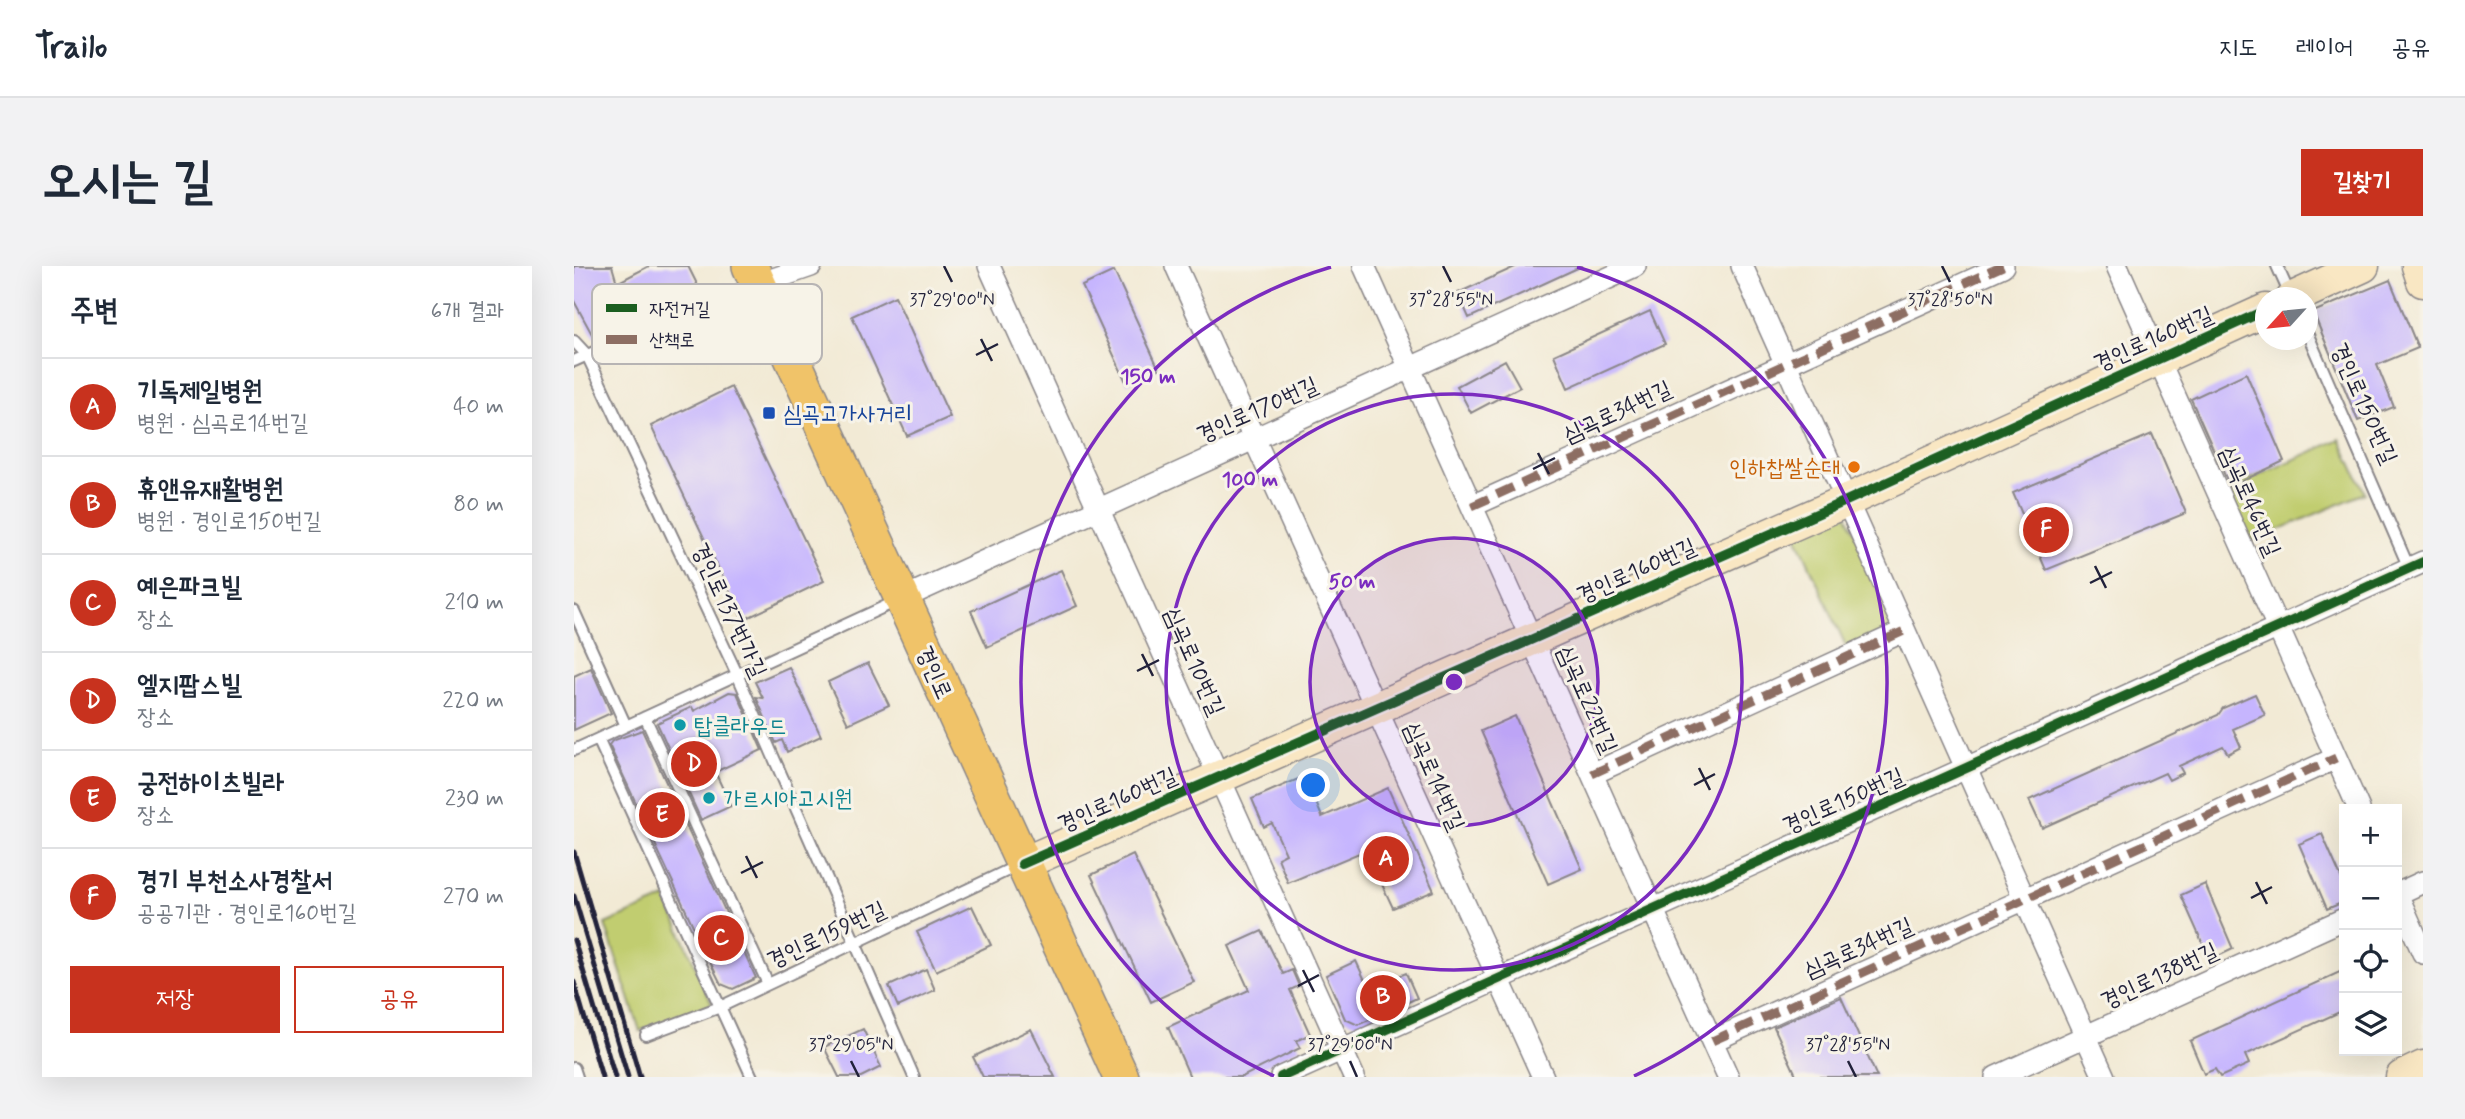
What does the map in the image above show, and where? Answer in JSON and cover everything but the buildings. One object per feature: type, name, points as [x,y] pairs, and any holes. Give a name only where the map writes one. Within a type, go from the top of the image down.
[{"type":"main road","name":"경인로","points":[[795,364],[1121,1077]]},
{"type":"street","points":[[755,275],[811,266]]},
{"type":"street","name":"심곡로10번길","points":[[989,266],[1354,1077]]},
{"type":"street","name":"심곡로14번길","points":[[1176,266],[1543,1077]]},
{"type":"street","name":"심곡로22번길","points":[[1364,266],[1728,1077]]},
{"type":"street","name":"경인로170번길","points":[[901,599],[1635,266]]},
{"type":"street","points":[[1742,266],[2104,1077]]},
{"type":"street","points":[[1785,363],[2003,266]]},
{"type":"street","name":"심곡로46번길","points":[[2117,266],[2357,804]]},
{"type":"street","points":[[2316,287],[2363,266]]},
{"type":"street","points":[[2418,266],[2423,281]]},
{"type":"street","name":"경인로160번길","points":[[1022,864],[1846,501],[2255,315]]},
{"type":"street","name":"심곡로34번길","points":[[1472,506],[1785,363]]},
{"type":"street","name":"경인로150번길","points":[[1281,1077],[2416,565]]},
{"type":"street","points":[[1592,774],[1904,631]]},
{"type":"street","points":[[2025,902],[2336,758]]},
{"type":"street","points":[[2402,892],[2423,882]]},
{"type":"street","name":"심곡로34번길","points":[[1712,1041],[2025,902]]},
{"type":"street","points":[[2402,905],[2423,953]]},
{"type":"street","name":"경인로138번길","points":[[1996,1077],[2339,921]]},
{"type":"street","points":[[2402,1077],[2423,1067]]},
{"type":"lane","points":[[2277,266],[2287,287]]},
{"type":"lane","name":"경인로137번가길","points":[[574,341],[587,355],[737,674],[914,1077]]},
{"type":"lane","name":"경인로150번길","points":[[2315,350],[2416,565]]},
{"type":"lane","points":[[574,361],[592,353]]},
{"type":"lane","points":[[574,750],[901,599]]},
{"type":"lane","points":[[574,611],[626,726]]},
{"type":"lane","points":[[645,717],[768,984]]},
{"type":"lane","points":[[598,739],[752,1077]]},
{"type":"lane","name":"경인로159번길","points":[[646,1035],[720,1007],[1022,864]]},
{"type":"lane","points":[[574,1068],[577,1077]]},
{"type":"green space","points":[[2340,439],[2365,493],[2250,542],[2228,489]]},
{"type":"green space","points":[[1845,510],[1897,630],[1849,653],[1795,533]]},
{"type":"green space","points":[[666,898],[712,1004],[640,1031],[605,924]]},
{"type":"railway","points":[[574,852],[640,1077]]},
{"type":"railway","points":[[574,896],[628,1077]]},
{"type":"railway","points":[[574,940],[615,1077]]},
{"type":"railway","points":[[574,982],[602,1077]]},
{"type":"marked path","points":[[1472,506],[2003,266]]},
{"type":"marked path","points":[[1592,774],[1904,631]]},
{"type":"marked path","points":[[1712,1041],[2336,758]]},
{"type":"cycle path","points":[[1022,864],[1846,501],[2255,315]]},
{"type":"cycle path","points":[[1281,1077],[2423,562]]},
{"type":"place","name":"심곡고가사거리","points":[[769,413]]},
{"type":"place","name":"인하찹쌀순대","points":[[1854,467]]},
{"type":"place","name":"경기 부천소사경찰서","points":[[2046,530]]},
{"type":"place","name":"탑클라우드","points":[[680,725]]},
{"type":"place","name":"엘지팝스빌","points":[[694,764]]},
{"type":"place","name":"가르시아고시원","points":[[709,798]]},
{"type":"place","name":"궁전하이츠빌라","points":[[662,815]]},
{"type":"place","name":"기독제일병원","points":[[1386,859]]},
{"type":"place","name":"예은파크빌","points":[[721,938]]},
{"type":"place","name":"휴앤유재활병원","points":[[1383,998]]}]
